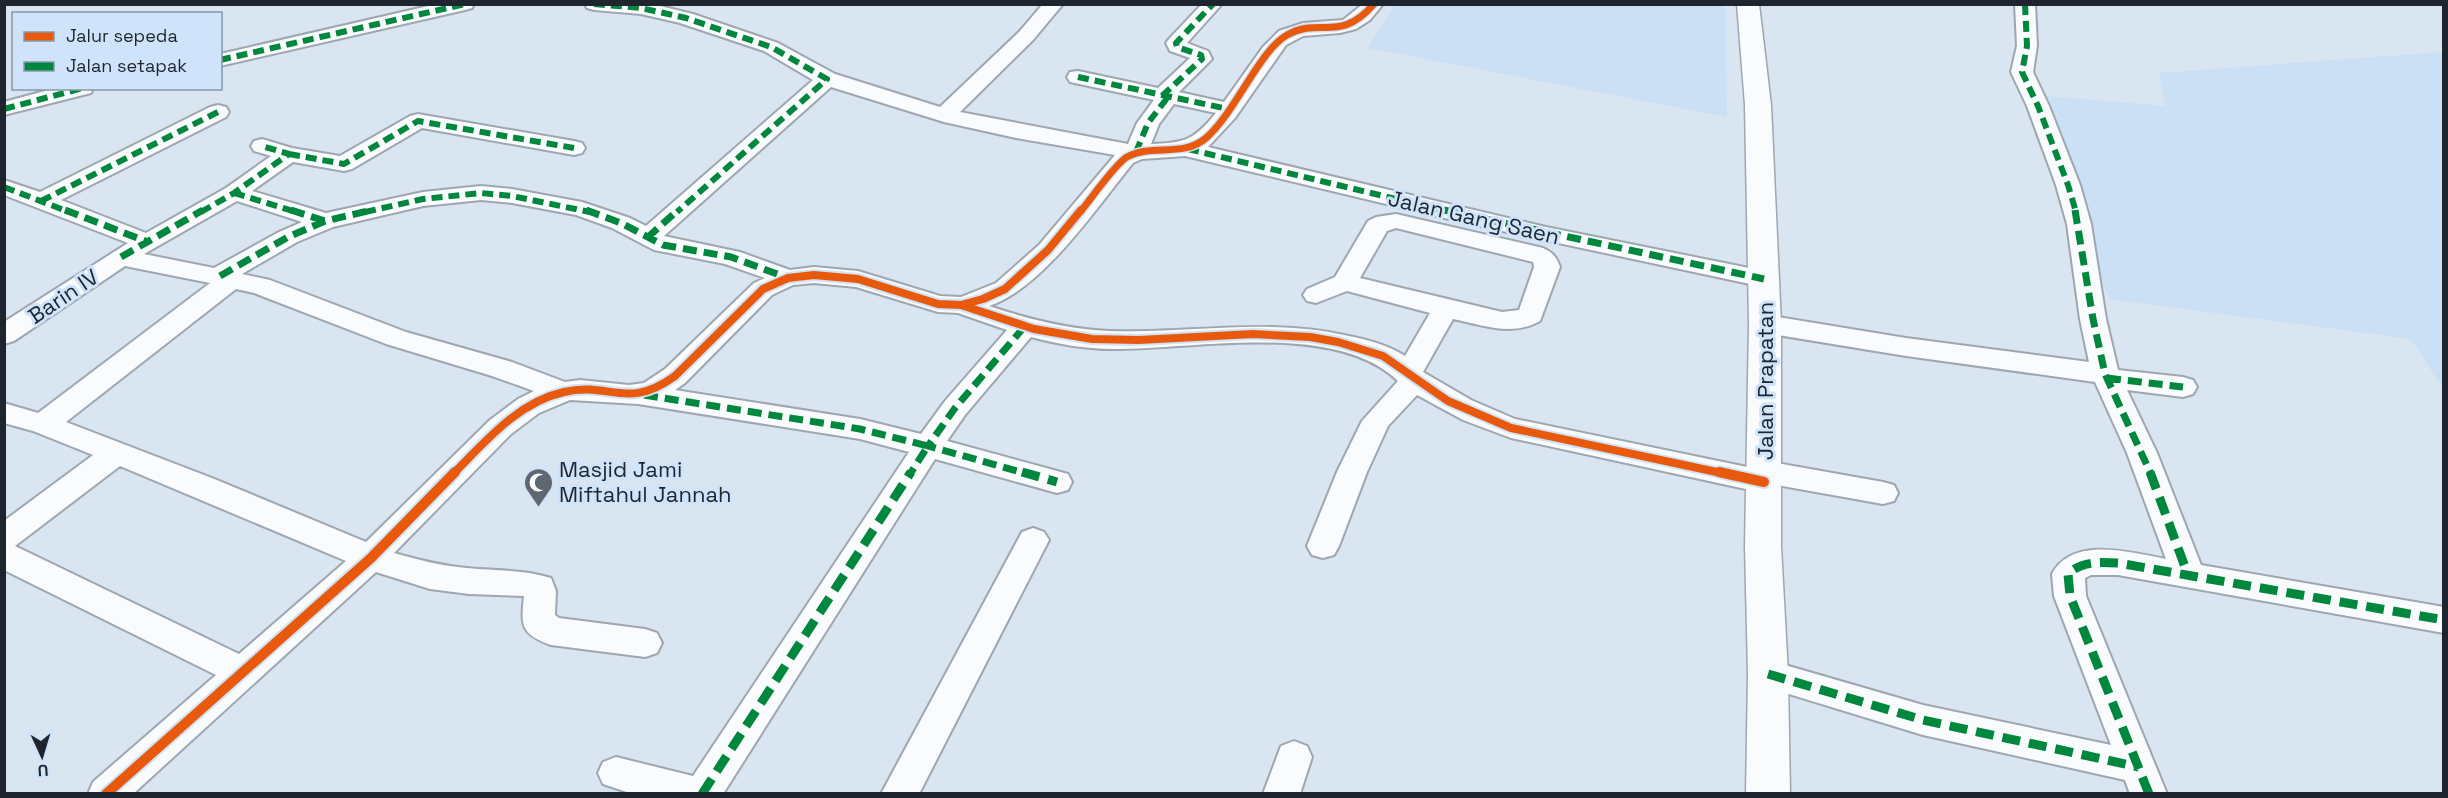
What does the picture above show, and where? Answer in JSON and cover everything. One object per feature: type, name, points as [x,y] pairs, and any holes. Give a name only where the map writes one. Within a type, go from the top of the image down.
[{"type":"main road","name":"Jalan Prapatan","points":[[1748,4],[1758,105],[1764,279],[1763,567],[1768,674],[1768,794]]},
{"type":"street","points":[[222,60],[465,4]]},
{"type":"street","points":[[594,4],[641,8],[686,18],[771,47],[828,79],[944,115],[1016,132],[1136,152],[1197,145],[1205,139],[1228,110],[1280,40],[1298,30],[1351,24],[1374,4]]},
{"type":"street","points":[[944,115],[1026,36],[1054,4]]},
{"type":"street","points":[[961,305],[983,299],[1005,289],[1024,273],[1080,214],[1125,158],[1136,152],[1148,123],[1165,96],[1202,59],[1201,55],[1177,47],[1176,44],[1213,4]]},
{"type":"street","points":[[2025,4],[2028,46],[2022,72],[2038,106],[2068,185],[2076,214],[2106,376],[2151,473],[2188,575]]},
{"type":"street","points":[[1078,78],[1228,110]]},
{"type":"street","points":[[647,238],[828,79]]},
{"type":"street","points":[[4,110],[76,90]]},
{"type":"street","points":[[41,201],[218,112]]},
{"type":"street","points":[[262,146],[289,154],[344,164],[418,121],[574,148]]},
{"type":"street","name":"Jalan Gang Saen","points":[[1186,148],[1414,204],[1641,255],[1764,279]]},
{"type":"street","name":"Barin IV","points":[[4,335],[121,257],[234,193],[289,154]]},
{"type":"street","points":[[4,187],[147,242]]},
{"type":"street","points":[[234,193],[325,221]]},
{"type":"street","points":[[43,424],[226,278],[288,237],[325,221],[423,199],[481,193],[512,196],[582,209],[621,223],[647,238],[683,250],[731,257],[788,278]]},
{"type":"street","points":[[1316,295],[1344,282],[1377,226],[1385,222],[1396,221],[1534,253],[1544,258],[1547,267],[1531,315],[1520,321],[1503,321],[1446,309],[1344,282]]},
{"type":"street","points":[[121,257],[261,286],[396,338],[502,369],[564,392]]},
{"type":"street","points":[[638,394],[659,388],[675,376],[763,289],[788,278],[814,275],[858,279],[938,304],[961,305],[1024,327],[1110,340],[1236,334],[1288,335],[1336,342],[1368,350],[1390,359],[1412,377],[1478,417],[1511,428],[1765,477],[1883,493]]},
{"type":"street","points":[[1323,546],[1352,472],[1376,421],[1412,377],[1446,309]]},
{"type":"street","points":[[1765,324],[2183,387]]},
{"type":"street","points":[[616,773],[700,794],[800,647],[928,446],[956,408],[1024,327]]},
{"type":"street","points":[[106,794],[370,558],[494,433],[516,414],[540,399],[564,392],[589,390],[638,394],[860,429],[1057,482]]},
{"type":"street","points":[[4,413],[43,424],[117,453],[370,558],[430,576],[539,586],[542,596],[537,608],[538,621],[551,631],[645,644]]},
{"type":"street","points":[[4,538],[117,453]]},
{"type":"street","points":[[899,794],[1034,540]]},
{"type":"street","points":[[4,555],[243,672]]},
{"type":"street","points":[[2144,780],[2070,596],[2068,574],[2079,565],[2106,563],[2188,575],[2444,620]]},
{"type":"street","points":[[1768,674],[1923,720],[2144,780]]},
{"type":"street","points":[[1281,794],[1293,757]]},
{"type":"shaded area","points":[[1395,4],[1725,5],[1727,117],[1368,48]]},
{"type":"shaded area","points":[[2443,52],[2443,389],[2411,339],[2109,299],[2034,95],[2165,106],[2159,73]]},
{"type":"marked path","points":[[222,60],[465,4]]},
{"type":"marked path","points":[[594,4],[641,8],[686,18],[771,47],[827,79],[647,238]]},
{"type":"marked path","points":[[1162,96],[1202,59],[1201,55],[1177,47],[1176,43],[1213,4]]},
{"type":"marked path","points":[[2025,4],[2027,46],[2022,72],[2038,106],[2068,185],[2079,224],[2093,319],[2105,374],[2142,453],[2167,514],[2188,575]]},
{"type":"marked path","points":[[1078,77],[1228,109]]},
{"type":"marked path","points":[[4,109],[75,90]]},
{"type":"marked path","points":[[1136,152],[1148,123],[1168,97]]},
{"type":"marked path","points":[[41,201],[218,112]]},
{"type":"marked path","points":[[289,154],[344,164],[418,121],[574,148]]},
{"type":"marked path","points":[[121,257],[234,193],[289,154],[262,146]]},
{"type":"marked path","points":[[1188,149],[1475,218],[1764,279]]},
{"type":"marked path","points":[[4,187],[148,242]]},
{"type":"marked path","points":[[234,193],[325,221]]},
{"type":"marked path","points":[[220,276],[288,237],[325,221],[423,199],[481,193],[512,196],[582,209],[621,223],[663,245],[731,257],[788,278]]},
{"type":"marked path","points":[[1024,327],[955,408],[928,446],[1057,482]]},
{"type":"marked path","points":[[2107,378],[2183,387]]},
{"type":"marked path","points":[[644,395],[860,429],[928,446],[702,794]]},
{"type":"marked path","points":[[2149,794],[2070,596],[2068,574],[2078,566],[2091,563],[2118,563],[2444,620]]},
{"type":"marked path","points":[[1768,674],[1923,720],[2139,767]]},
{"type":"cycle path","points":[[106,794],[371,558],[399,526],[488,439],[529,406],[544,398],[571,390],[620,394],[639,394],[654,390],[675,376],[763,289],[788,278],[814,275],[858,279],[938,304],[961,305],[983,299],[1005,289],[1048,250],[1125,158],[1142,152],[1179,150],[1196,145],[1216,127],[1279,41],[1303,29],[1349,25],[1359,19],[1374,4]]},
{"type":"cycle path","points":[[961,305],[1034,329],[1092,339],[1139,340],[1253,334],[1310,337],[1338,342],[1383,356],[1448,401],[1498,424],[1764,482]]},
{"type":"place","name":"Masjid Jami Miftahul Jannah","points":[[538,508]]}]
